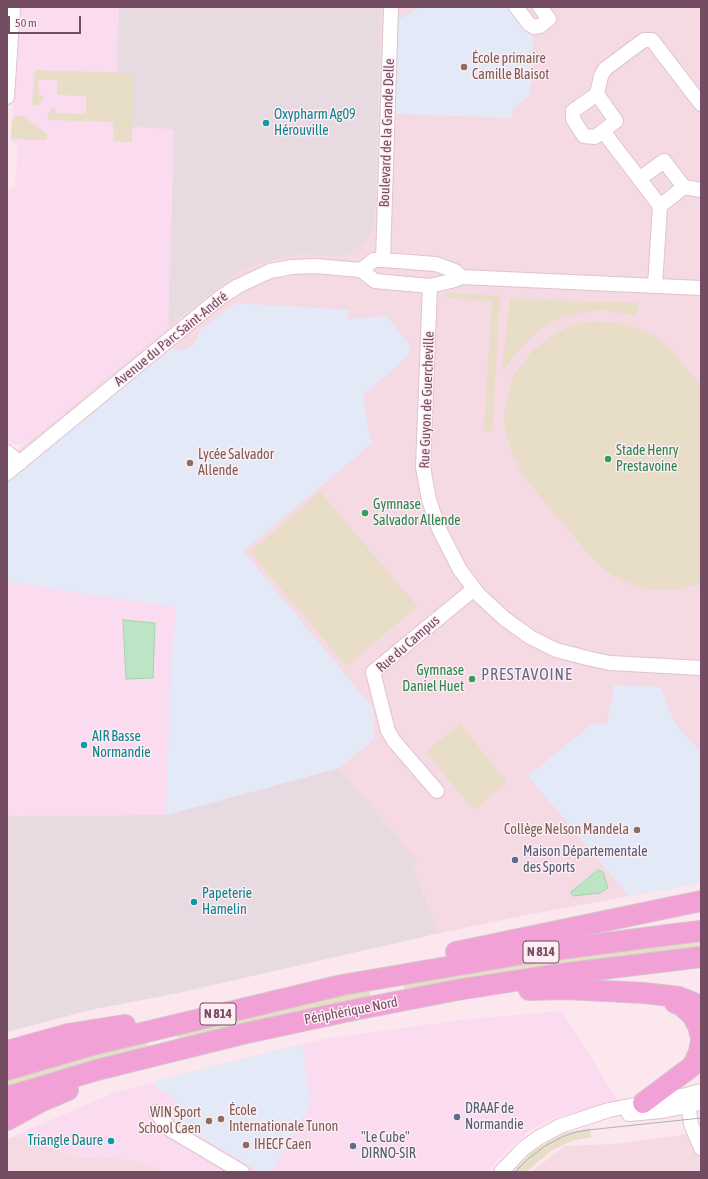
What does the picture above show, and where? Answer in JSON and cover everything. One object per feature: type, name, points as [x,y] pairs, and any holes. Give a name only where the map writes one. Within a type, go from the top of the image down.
[{"type":"highway","name":"N 814","points":[[401,964],[701,901]]},
{"type":"highway","name":"N 814","points":[[7,1051],[68,1034],[125,1025],[189,1008],[336,975],[401,964],[657,928],[675,934]]},
{"type":"highway","name":"Périphérique Nord","points":[[7,1070],[96,1044],[173,1024],[342,985],[523,954],[701,931]]},
{"type":"highway","name":"Périphérique Nord","points":[[7,1097],[97,1070],[296,1022],[474,988],[553,975],[701,957]]},
{"type":"highway","name":"N 814","points":[[474,988],[492,994],[548,989],[637,992],[684,998],[701,1006]]},
{"type":"highway","points":[[672,996],[675,1002],[681,1005],[692,1015],[698,1026],[701,1037]]},
{"type":"highway","name":"N 814","points":[[7,1070],[125,1025]]},
{"type":"highway","points":[[643,1103],[691,1067],[700,1052],[701,1041]]},
{"type":"highway","name":"N 814","points":[[7,1120],[42,1101],[80,1085],[114,1074],[129,1062]]},
{"type":"street","points":[[7,97],[13,7]]},
{"type":"street","name":"Boulevard de la Grande Delle","points":[[376,281],[372,278],[369,272],[370,266],[379,260],[391,7]]},
{"type":"street","points":[[516,7],[529,24],[534,27],[540,26],[549,19],[540,7]]},
{"type":"street","points":[[597,94],[616,121],[595,137],[584,136],[573,119],[573,111],[597,94],[601,76],[605,69],[644,40],[652,40],[701,104]]},
{"type":"street","points":[[603,131],[660,206],[655,286]]},
{"type":"street","points":[[639,179],[664,161],[684,187],[701,190]]},
{"type":"street","points":[[660,206],[684,187]]},
{"type":"street","points":[[461,277],[455,271],[436,264],[379,260],[361,270],[376,281],[435,285],[461,277],[701,288]]},
{"type":"street","points":[[435,285],[443,278],[442,269],[436,264]]},
{"type":"street","name":"Avenue du Parc Saint-André","points":[[7,473],[221,297],[238,286],[253,278],[270,272],[292,267],[314,266],[361,270]]},
{"type":"street","name":"Rue Guyon de Guercheville","points":[[435,285],[424,467],[426,486],[439,529],[460,570],[487,603],[516,628],[556,650],[591,660],[610,663],[701,668]]},
{"type":"street","points":[[7,452],[20,463]]},
{"type":"street","name":"Rue du Campus","points":[[437,791],[388,732],[373,672],[474,589]]},
{"type":"street","points":[[500,1172],[516,1156],[538,1138],[560,1126],[609,1110],[643,1103],[691,1101],[701,1091]]},
{"type":"street","points":[[584,1118],[662,1111],[691,1101],[701,1095]]},
{"type":"street","points":[[691,1101],[693,1132],[701,1148]]},
{"type":"street","points":[[156,1112],[171,1130],[242,1172]]},
{"type":"shaded area","points":[[19,7],[119,7],[134,76],[132,127],[174,128],[168,327],[32,439],[19,445],[7,442],[7,207],[8,189],[15,186],[18,145],[12,143],[11,140]]},
{"type":"shaded area","points":[[119,7],[381,7],[375,227],[360,247],[339,256],[294,255],[242,269],[168,327],[174,129],[132,127],[134,76],[132,73],[117,72]]},
{"type":"shaded area","points":[[381,7],[701,7],[701,883],[521,916],[440,933],[412,867],[417,862],[339,768],[374,739],[176,607],[7,582],[7,459],[168,327],[242,269],[294,255],[339,256],[375,227]]},
{"type":"shaded area","name":"École primaire Camille Blaisot","points":[[419,7],[510,7],[533,39],[530,95],[513,108],[512,118],[395,114],[398,20]]},
{"type":"shaded area","points":[[35,70],[132,73],[134,76],[132,142],[114,142],[113,122],[50,120],[47,118],[51,108],[56,109],[56,113],[86,114],[86,96],[57,95],[57,80],[39,80],[38,94],[42,95],[43,100],[37,106],[32,105]]},
{"type":"shaded area","points":[[18,116],[23,116],[47,134],[47,140],[11,139],[12,120]]},
{"type":"shaded area","points":[[446,293],[500,296],[492,431],[484,431],[492,301],[445,298]]},
{"type":"shaded area","points":[[510,299],[638,303],[635,316],[605,310],[589,311],[560,318],[545,326],[531,337],[514,355],[502,372]]},
{"type":"shaded area","name":"Lycée Salvador Allende","points":[[235,303],[350,310],[346,319],[389,316],[390,321],[391,320],[409,345],[408,356],[363,395],[369,434],[373,443],[243,551],[374,709],[374,739],[339,768],[166,815],[171,661],[176,607],[7,582],[7,483],[170,348],[174,350],[183,350],[193,345],[198,337],[199,331]]},
{"type":"shaded area","name":"Stade Henry Prestavoine","points":[[595,321],[625,324],[656,337],[669,348],[701,386],[701,582],[695,585],[680,589],[652,590],[640,588],[609,573],[596,562],[543,500],[524,476],[512,454],[505,430],[504,415],[509,388],[515,373],[532,352],[550,337],[579,323]]},
{"type":"shaded area","points":[[320,492],[417,606],[347,666],[250,552]]},
{"type":"shaded area","points":[[7,582],[176,607],[374,709],[374,739],[339,768],[166,815],[7,816]]},
{"type":"shaded area","points":[[123,620],[155,623],[153,678],[126,679]]},
{"type":"shaded area","name":"Collège Nelson Mandela","points":[[614,685],[661,687],[672,717],[701,753],[701,883],[629,896],[528,776],[593,723],[607,725]]},
{"type":"shaded area","points":[[460,724],[507,782],[474,810],[426,752]]},
{"type":"shaded area","name":"Papeterie Hamelin","points":[[339,768],[418,862],[412,867],[440,933],[178,993],[90,1010],[7,1032],[7,816],[166,815]]},
{"type":"shaded area","points":[[598,870],[603,872],[608,888],[600,893],[573,896],[571,892]]},
{"type":"shaded area","points":[[701,938],[701,951],[407,993],[404,990],[404,980]]},
{"type":"shaded area","points":[[369,989],[370,996],[367,1001],[182,1042],[177,1034]]},
{"type":"shaded area","points":[[562,1011],[619,1103],[560,1116],[547,1121],[529,1131],[513,1145],[489,1172],[221,1172],[215,1169],[211,1172],[169,1172],[152,1165],[127,1159],[103,1157],[84,1158],[12,1137],[113,1093],[324,1039],[461,1020]]},
{"type":"shaded area","points":[[132,1042],[147,1042],[148,1047],[7,1090],[7,1078]]},
{"type":"shaded area","points":[[302,1044],[311,1103],[272,1172],[261,1172],[175,1121],[178,1113],[176,1100],[167,1092],[157,1089],[155,1081]]},
{"type":"shaded area","points":[[590,1128],[591,1137],[571,1141],[551,1151],[526,1172],[513,1172],[531,1153],[551,1140],[566,1133]]},
{"type":"shaded area","points":[[701,1130],[701,1172],[531,1172],[565,1146],[616,1144],[688,1134]]},
{"type":"shaded area","points":[[12,1137],[84,1158],[103,1157],[127,1159],[152,1165],[169,1172],[7,1172],[7,1139]]},
{"type":"tram line","points":[[515,1172],[529,1158],[545,1146],[562,1137],[576,1132],[701,1118]]},
{"type":"place","name":"École primaire Camille Blaisot","points":[[464,67]]},
{"type":"place","name":"Oxypharm Ag09 Hérouville","points":[[266,123]]},
{"type":"place","name":"Stade Henry Prestavoine","points":[[608,459]]},
{"type":"place","name":"Lycée Salvador Allende","points":[[190,463]]},
{"type":"place","name":"Gymnase Salvador Allende","points":[[365,513]]},
{"type":"place","name":"Gymnase Daniel Huet","points":[[472,679]]},
{"type":"place","name":"AIR Basse Normandie","points":[[84,745]]},
{"type":"place","name":"Collège Nelson Mandela","points":[[637,830]]},
{"type":"place","name":"Maison Départementale des Sports","points":[[515,860]]},
{"type":"place","name":"Papeterie Hamelin","points":[[194,902]]},
{"type":"place","name":"DRAAF de Normandie","points":[[457,1117]]},
{"type":"place","name":"École Internationale Tunon","points":[[221,1119]]},
{"type":"place","name":"WIN Sport School Caen","points":[[209,1121]]},
{"type":"place","name":"Triangle Daure","points":[[111,1141]]},
{"type":"place","name":"IHECF Caen","points":[[246,1145]]},
{"type":"place","name":"\"Le Cube\" DIRNO-SIR","points":[[353,1146]]},
{"type":"district","name":"PRESTAVOINE","points":[[527,675]]}]
